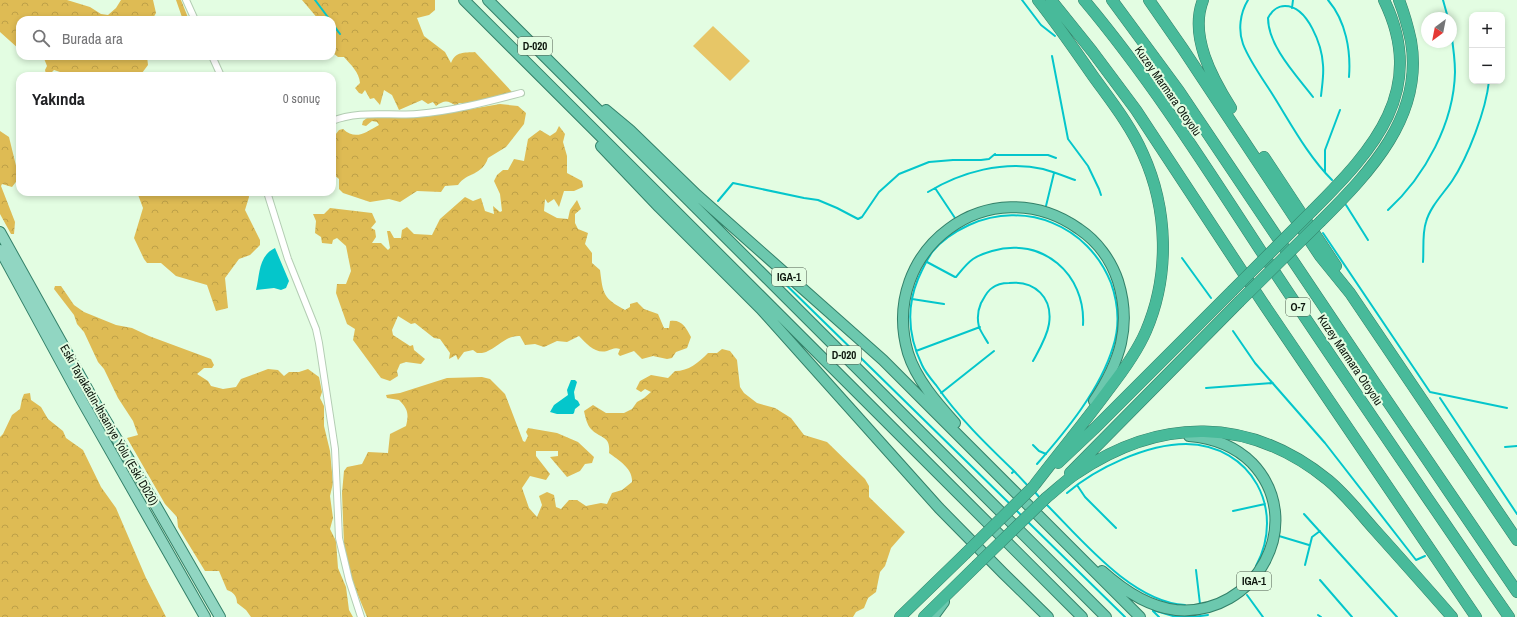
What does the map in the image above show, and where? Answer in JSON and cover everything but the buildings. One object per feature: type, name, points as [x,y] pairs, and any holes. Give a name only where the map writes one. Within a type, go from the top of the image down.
[{"type":"highway","name":"D-020","points":[[464,0],[1082,617]]},
{"type":"highway","name":"D-020","points":[[488,0],[1106,617]]},
{"type":"highway","points":[[1033,486],[1091,414],[1133,355],[1146,331],[1155,306],[1160,280],[1163,237],[1160,210],[1153,180],[1136,140],[1100,86],[1038,0]]},
{"type":"highway","points":[[1051,0],[1092,51],[1136,110],[1263,302],[1476,617]]},
{"type":"highway","name":"Kuzey Marmara Otoyolu","points":[[1084,0],[1158,96],[1282,283],[1509,617]]},
{"type":"highway","name":"Kuzey Marmara Otoyolu","points":[[1112,0],[1179,91],[1517,592]]},
{"type":"highway","points":[[1149,0],[1183,48],[1320,256],[1350,294],[1517,540]]},
{"type":"highway","points":[[1203,0],[1199,16],[1199,30],[1202,46],[1211,73],[1229,105],[1336,266],[1350,294]]},
{"type":"highway","points":[[900,617],[1033,486],[1094,429],[1353,169],[1380,132],[1388,118],[1399,78],[1400,54],[1394,25],[1384,0]]},
{"type":"highway","points":[[924,617],[1046,498],[1321,220],[1370,168],[1392,137],[1399,124],[1406,106],[1410,87],[1412,75],[1411,42],[1399,0]]},
{"type":"highway","name":"IGA-1","points":[[581,93],[598,104],[630,130],[697,195],[877,355],[1140,617]]},
{"type":"highway","points":[[576,112],[597,142],[778,326],[939,508],[1048,617]]},
{"type":"highway","points":[[991,468],[982,454],[942,409],[919,377],[908,354],[903,318],[905,296],[918,261],[936,239],[952,226],[978,213],[992,209],[1028,208],[1042,210],[1059,216],[1086,233],[1108,259],[1116,276],[1122,293],[1124,309],[1123,340],[1118,356],[1100,392],[1066,444]]},
{"type":"highway","points":[[1138,443],[1153,437],[1189,431],[1229,433],[1254,438],[1302,460],[1330,481],[1452,617]]},
{"type":"highway","name":"IGA-1","points":[[1043,520],[1067,537],[1121,586],[1145,600],[1165,608],[1193,611],[1213,608],[1228,602],[1244,590],[1253,581],[1266,562],[1271,549],[1275,529],[1275,511],[1272,499],[1268,487],[1257,470],[1248,459],[1228,446],[1205,438],[1189,436],[1138,443],[1117,451],[1088,466],[1046,498]]},
{"type":"highway","points":[[1003,573],[1016,591],[1042,617]]},
{"type":"highway","points":[[933,617],[954,588]]},
{"type":"main road","name":"Eski Tayakadın-İhsaniye Yolu (Eski D020)","points":[[0,232],[93,399],[220,617]]},
{"type":"main road","name":"Eski Tayakadın-İhsaniye Yolu (Eski D020)","points":[[0,250],[82,401],[205,617]]},
{"type":"street","points":[[186,0],[193,16]]},
{"type":"street","points":[[214,60],[219,72]]},
{"type":"street","points":[[336,120],[351,115],[401,115],[429,112],[477,105],[521,93]]},
{"type":"street","points":[[268,196],[288,259],[316,329],[335,449],[339,538],[349,580],[361,617]]},
{"type":"green space","points":[[0,0],[67,0],[90,7],[101,14],[108,15],[116,8],[121,0],[153,0],[156,13],[154,16],[16,16],[16,46],[0,32]]},
{"type":"green space","points":[[176,0],[181,0],[187,16],[182,16]]},
{"type":"green space","points":[[302,0],[435,0],[435,10],[429,15],[417,18],[424,36],[445,52],[451,63],[455,56],[475,52],[512,92],[478,103],[459,103],[456,106],[446,102],[436,106],[433,102],[428,104],[422,100],[399,110],[392,95],[384,90],[380,105],[374,98],[370,99],[365,90],[362,94],[359,93],[355,88],[360,83],[356,72],[344,57],[336,55],[336,16],[316,16]]},
{"type":"green space","points":[[45,60],[147,60],[148,65],[143,72],[60,72],[54,70],[52,72],[46,72],[47,66]]},
{"type":"green space","points":[[500,104],[518,106],[526,113],[524,124],[506,147],[488,158],[482,168],[458,185],[445,186],[441,192],[417,191],[400,202],[389,199],[370,202],[343,193],[339,189],[339,179],[336,177],[336,134],[339,130],[343,129],[348,133],[357,135],[365,133],[379,125],[377,122],[372,121],[366,126],[362,125],[363,121],[367,118],[424,117]]},
{"type":"green space","points":[[559,126],[565,134],[563,142],[567,156],[567,173],[582,181],[583,187],[574,191],[564,191],[559,207],[554,199],[548,203],[545,199],[544,211],[557,218],[568,219],[570,210],[577,200],[581,209],[575,214],[575,223],[578,229],[588,233],[585,244],[592,253],[592,263],[600,270],[605,294],[612,302],[625,310],[630,307],[630,304],[637,302],[644,309],[658,314],[664,328],[669,328],[670,321],[678,321],[685,327],[691,337],[687,348],[676,352],[672,358],[667,359],[653,356],[642,359],[634,351],[620,356],[618,354],[620,349],[618,348],[603,352],[595,350],[579,336],[567,342],[557,341],[544,347],[535,344],[525,345],[520,336],[515,336],[485,352],[477,353],[473,350],[464,352],[458,360],[456,355],[449,359],[450,353],[440,339],[434,338],[415,323],[411,324],[398,316],[392,330],[393,335],[410,346],[413,345],[414,350],[425,359],[421,364],[406,362],[400,364],[397,371],[398,376],[390,381],[381,378],[353,340],[355,329],[347,324],[336,293],[337,284],[346,284],[351,271],[346,246],[337,238],[333,240],[332,244],[322,243],[321,237],[315,233],[316,221],[313,214],[324,214],[330,208],[372,213],[376,222],[371,228],[375,230],[376,237],[372,243],[381,243],[388,250],[390,248],[387,231],[390,231],[394,238],[401,238],[402,230],[407,227],[414,234],[432,235],[440,219],[465,197],[473,201],[481,198],[485,211],[494,214],[493,206],[500,212],[502,211],[500,194],[494,181],[497,175],[503,170],[508,170],[514,159],[524,161],[528,139],[540,130],[550,136],[556,132]]},
{"type":"green space","points":[[0,131],[9,137],[16,166],[16,182],[12,187],[2,184],[1,186],[15,222],[14,234],[11,234],[0,214]]},
{"type":"green space","points":[[138,196],[249,196],[245,210],[260,240],[260,245],[250,255],[239,259],[225,278],[228,308],[216,311],[207,285],[176,276],[161,263],[147,263],[134,238],[143,208]]},
{"type":"green space","points":[[55,286],[61,286],[74,305],[84,312],[116,325],[132,328],[149,336],[211,359],[214,365],[212,368],[204,368],[197,374],[208,381],[211,386],[223,389],[236,387],[241,379],[268,369],[278,370],[284,376],[289,372],[299,372],[308,369],[319,377],[322,392],[320,398],[324,406],[324,426],[330,451],[333,483],[330,496],[333,518],[330,529],[336,541],[338,568],[346,587],[349,610],[353,617],[251,617],[246,610],[237,603],[236,597],[233,593],[227,590],[219,571],[205,571],[178,527],[177,517],[165,504],[127,438],[138,435],[133,421],[118,398],[104,369],[98,362],[84,332],[77,324],[74,315],[54,289]]},
{"type":"green space","points":[[722,349],[730,351],[737,360],[740,387],[744,393],[757,403],[775,408],[791,418],[804,435],[827,442],[865,479],[869,486],[869,497],[905,532],[891,548],[885,566],[880,572],[876,592],[868,598],[864,608],[856,612],[853,617],[367,617],[353,583],[344,545],[342,493],[344,471],[347,467],[362,464],[368,452],[388,453],[390,434],[406,426],[406,409],[399,400],[387,398],[386,395],[400,393],[447,378],[482,377],[490,379],[505,394],[523,441],[525,442],[528,436],[526,432],[528,428],[557,433],[578,442],[594,457],[592,463],[585,464],[580,471],[567,477],[550,457],[558,456],[558,451],[536,451],[536,456],[550,474],[546,480],[530,476],[522,488],[529,508],[537,517],[542,505],[539,496],[547,492],[554,495],[556,507],[561,509],[569,500],[577,500],[586,506],[601,503],[607,504],[612,493],[622,490],[632,482],[632,477],[628,469],[609,453],[607,440],[594,432],[590,427],[586,420],[584,411],[593,405],[606,413],[624,413],[632,409],[637,402],[651,392],[645,389],[641,392],[636,389],[640,381],[651,375],[668,378],[675,371],[685,370],[693,366],[708,353],[717,353]]},
{"type":"green space","points":[[30,393],[31,400],[41,407],[48,419],[63,431],[66,438],[83,450],[101,487],[116,508],[146,578],[166,617],[0,617],[0,437],[12,415],[20,409],[24,394]]},
{"type":"shaded area","points":[[713,26],[750,61],[730,81],[693,46]]},
{"type":"water","points":[[275,248],[289,281],[286,288],[281,290],[274,288],[256,290],[259,272],[265,256],[269,251]]},
{"type":"water","points":[[571,380],[575,380],[577,382],[574,392],[575,399],[580,405],[575,409],[573,414],[557,414],[550,412],[554,405],[568,395],[567,390]]},
{"type":"waterway","points":[[315,0],[327,16]]},
{"type":"waterway","points":[[1022,0],[1041,25],[1055,36]]},
{"type":"waterway","points":[[1248,0],[1243,10],[1240,27],[1243,44],[1256,69],[1299,138],[1332,180]]},
{"type":"waterway","points":[[1292,8],[1293,0]]},
{"type":"waterway","points":[[1328,0],[1339,17],[1346,37],[1349,57],[1349,77]]},
{"type":"waterway","points":[[1443,0],[1446,12]]},
{"type":"waterway","points":[[1313,97],[1284,60],[1269,29],[1268,18],[1279,7],[1285,6],[1293,8],[1300,13],[1307,20],[1317,38],[1323,65],[1321,96]]},
{"type":"waterway","points":[[336,28],[340,34]]},
{"type":"waterway","points":[[1388,210],[1414,181],[1425,165],[1443,129],[1453,91],[1455,72],[1453,48]]},
{"type":"waterway","points":[[1052,56],[1068,139],[1088,166],[1101,195]]},
{"type":"waterway","points":[[1423,262],[1424,231],[1428,216],[1452,181],[1470,146],[1480,119],[1488,84]]},
{"type":"waterway","points":[[1325,172],[1325,150],[1340,110]]},
{"type":"waterway","points":[[718,201],[733,183],[818,200],[858,219],[862,217],[879,192],[899,174],[929,162],[981,160],[989,159],[995,154]]},
{"type":"waterway","points":[[994,155],[1048,155],[1056,158]]},
{"type":"waterway","points":[[928,192],[954,179],[998,167],[1013,166],[1043,169],[1075,180]]},
{"type":"waterway","points":[[1046,206],[1054,173]]},
{"type":"waterway","points":[[935,188],[955,218]]},
{"type":"waterway","points":[[1346,205],[1368,240]]},
{"type":"waterway","points":[[1014,471],[963,419],[926,373],[917,354],[911,333],[910,311],[914,290],[923,268],[933,251],[959,230],[990,218],[1012,215],[1032,217],[1052,223],[1071,233],[1087,246],[1101,263],[1111,283],[1117,307],[1117,331],[1113,347],[1100,379],[1070,424],[1037,464]]},
{"type":"waterway","points":[[1323,233],[1430,392],[1507,408]]},
{"type":"waterway","points":[[956,277],[973,259],[992,251],[1010,248],[1028,249],[1044,254],[1057,263],[1069,275],[1077,290],[1082,307],[1083,325]]},
{"type":"waterway","points":[[1182,258],[1211,298]]},
{"type":"waterway","points":[[927,262],[955,277]]},
{"type":"waterway","points":[[773,272],[1010,504]]},
{"type":"waterway","points":[[988,343],[979,327],[978,321],[980,306],[986,295],[990,289],[1000,284],[1027,284],[1034,288],[1045,299],[1048,306],[1049,315],[1049,324],[1046,334],[1033,361]]},
{"type":"waterway","points":[[912,299],[944,304]]},
{"type":"waterway","points":[[916,351],[980,327]]},
{"type":"waterway","points":[[1233,331],[1255,363],[1325,443],[1416,560],[1425,556]]},
{"type":"waterway","points":[[941,393],[994,351]]},
{"type":"waterway","points":[[1206,388],[1273,383]]},
{"type":"waterway","points":[[1440,398],[1517,514]]},
{"type":"waterway","points":[[1067,493],[1092,475],[1123,459],[1139,453],[1171,445],[1186,444],[1209,447],[1229,456],[1245,468],[1257,484],[1264,503],[1267,523],[1264,545],[1256,566]]},
{"type":"waterway","points":[[1033,445],[1039,451],[1046,454]]},
{"type":"waterway","points":[[1505,447],[1517,446]]},
{"type":"waterway","points":[[1012,473],[1014,471],[1029,487]]},
{"type":"waterway","points":[[1077,485],[1085,497],[1116,528]]},
{"type":"waterway","points":[[1034,491],[1040,498]]},
{"type":"waterway","points":[[1046,504],[1092,551],[1127,581],[1146,593],[1165,601],[1185,605]]},
{"type":"waterway","points":[[1233,511],[1265,504]]},
{"type":"waterway","points":[[1016,510],[1022,516]]},
{"type":"waterway","points":[[1304,514],[1397,617]]},
{"type":"waterway","points":[[1027,521],[1125,617]]},
{"type":"waterway","points":[[1305,565],[1312,537],[1320,531]]},
{"type":"waterway","points":[[1279,536],[1309,545]]},
{"type":"waterway","points":[[1196,570],[1200,604]]},
{"type":"waterway","points":[[1320,580],[1352,617]]},
{"type":"waterway","points":[[1247,595],[1263,617]]},
{"type":"waterway","points":[[1153,610],[1173,616],[1193,617]]},
{"type":"waterway","points":[[1153,611],[1159,617]]},
{"type":"waterway","points":[[1193,617],[1208,615]]}]
